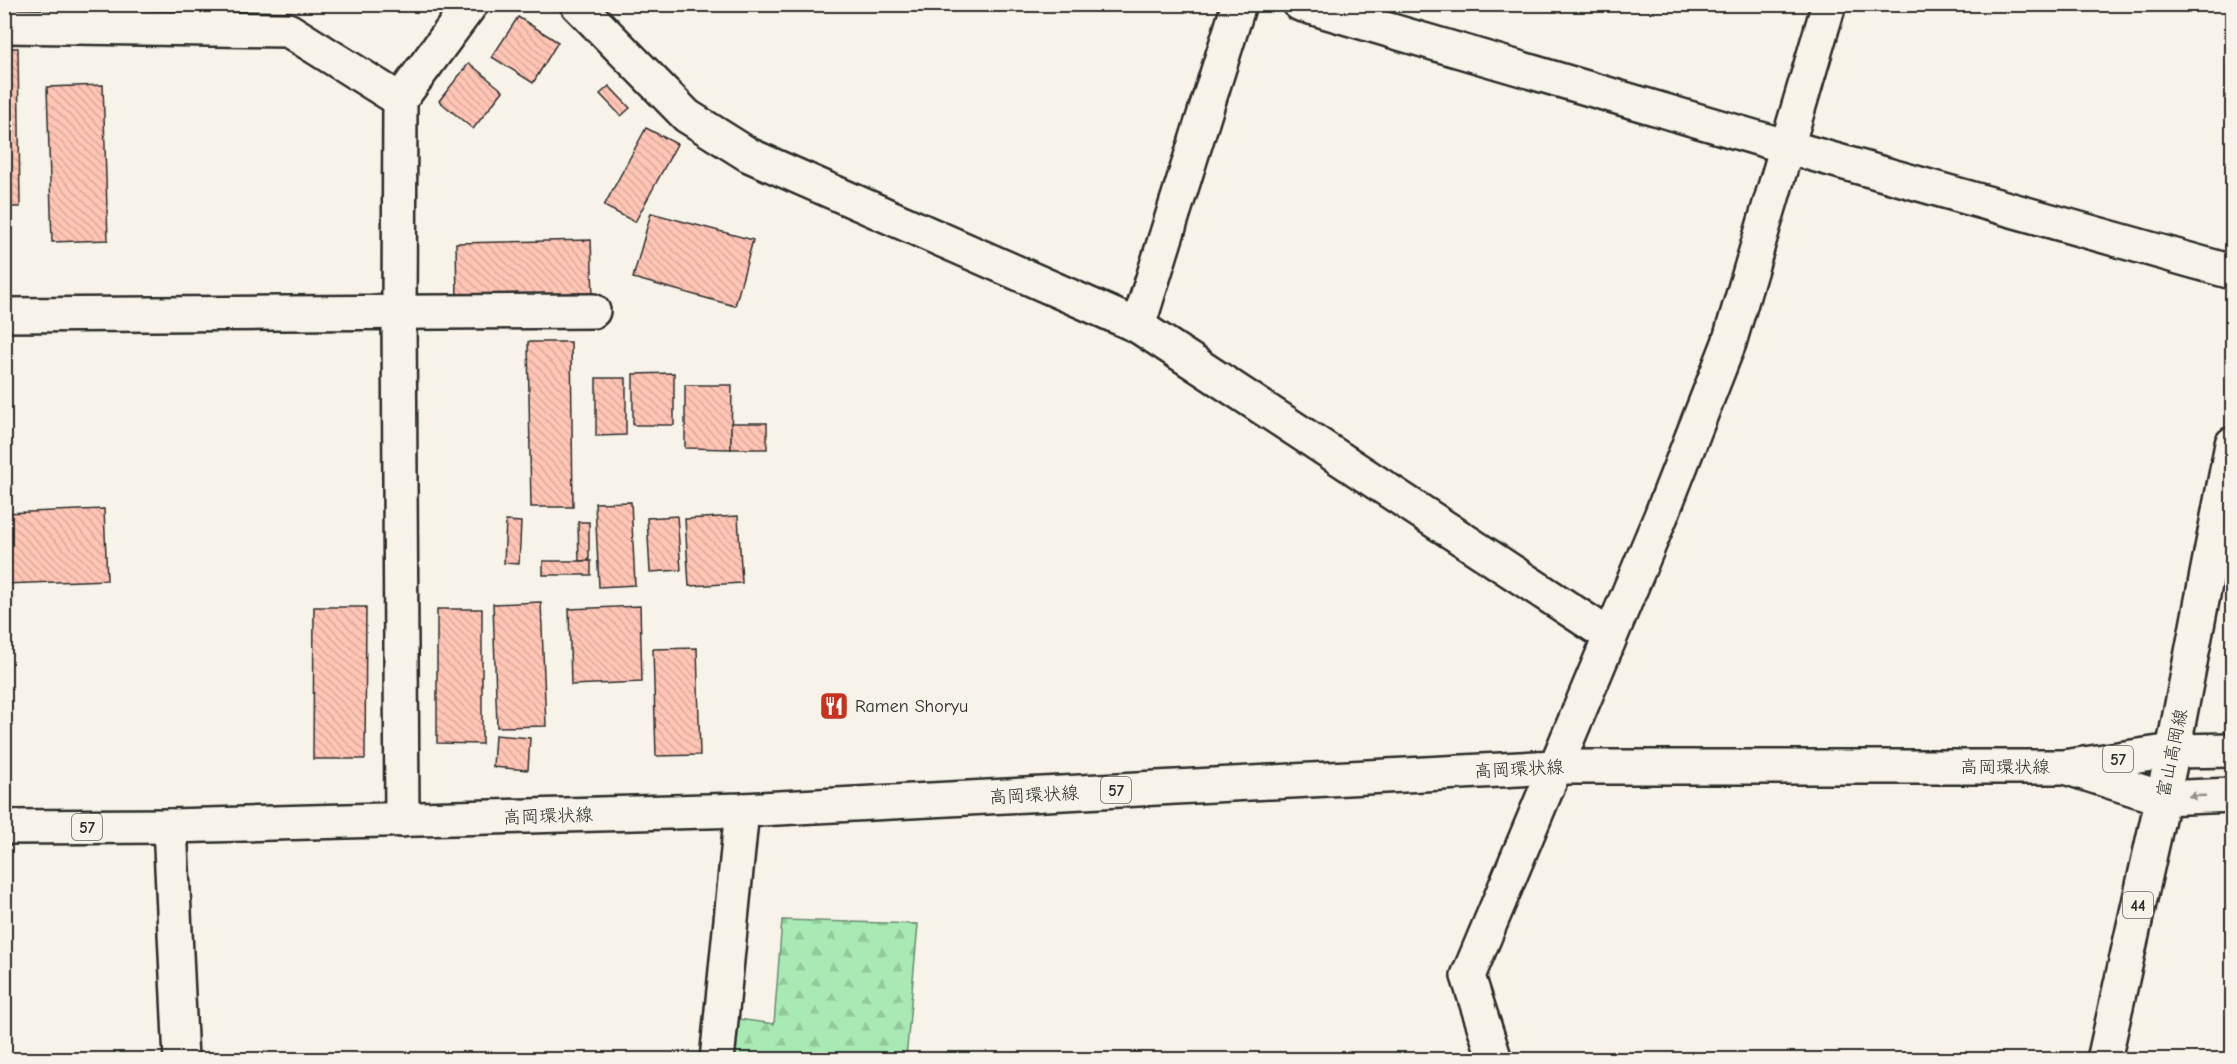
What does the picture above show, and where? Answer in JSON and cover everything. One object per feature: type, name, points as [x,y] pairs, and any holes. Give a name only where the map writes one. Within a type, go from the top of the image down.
[{"type":"street","points":[[402,820],[400,100],[471,4]]},
{"type":"street","points":[[577,4],[687,116],[749,155],[1138,326],[1610,636]]},
{"type":"street","points":[[1138,326],[1239,4]]},
{"type":"street","points":[[1300,4],[1788,147],[2232,272]]},
{"type":"street","points":[[1495,1059],[1468,976],[1555,767],[1575,725],[1729,343],[1829,4]]},
{"type":"street","points":[[4,26],[177,16],[288,30],[400,100]]},
{"type":"street","points":[[4,315],[593,311]]},
{"type":"street","name":"富山高岡線","points":[[2104,1059],[2173,751],[2232,444]]},
{"type":"street","name":"高岡環状線","points":[[4,827],[170,826],[742,810],[1555,767],[2063,767],[2173,751],[2232,750]]},
{"type":"street","name":"高岡環状線","points":[[2063,767],[2162,798],[2232,795]]},
{"type":"street","points":[[717,1059],[742,810]]},
{"type":"street","points":[[170,826],[181,1059]]},
{"type":"green space","points":[[782,920],[918,924],[906,1059],[727,1060],[731,1018],[774,1024]]},
{"type":"building","points":[[518,17],[558,42],[533,83],[492,57]]},
{"type":"building","points":[[4,48],[18,48],[20,207],[4,207]]},
{"type":"building","points":[[469,63],[503,91],[473,129],[439,101]]},
{"type":"building","points":[[103,85],[108,240],[52,242],[47,87]]},
{"type":"building","points":[[609,86],[630,108],[621,116],[600,94]]},
{"type":"building","points":[[646,128],[677,144],[635,222],[604,206]]},
{"type":"building","points":[[651,213],[753,240],[735,306],[633,278]]},
{"type":"building","points":[[591,240],[593,297],[457,300],[456,243]]},
{"type":"building","points":[[528,342],[571,342],[573,507],[531,507]]},
{"type":"building","points":[[674,373],[674,425],[633,425],[633,374]]},
{"type":"building","points":[[596,378],[626,378],[626,435],[596,436]]},
{"type":"building","points":[[685,385],[732,385],[731,449],[685,448]]},
{"type":"building","points":[[731,423],[767,423],[767,449],[731,449]]},
{"type":"building","points":[[631,502],[635,585],[599,587],[595,503]]},
{"type":"building","points":[[104,509],[107,580],[4,584],[4,513]]},
{"type":"building","points":[[677,516],[681,570],[650,572],[647,518]]},
{"type":"building","points":[[738,516],[742,583],[689,586],[685,519]]},
{"type":"building","points":[[506,521],[521,522],[519,564],[504,563]]},
{"type":"building","points":[[578,522],[589,522],[589,560],[579,561]]},
{"type":"building","points":[[543,561],[591,561],[591,575],[543,575]]},
{"type":"building","points":[[541,602],[546,726],[497,727],[493,604]]},
{"type":"building","points":[[640,606],[642,682],[571,685],[569,609]]},
{"type":"building","points":[[314,607],[366,607],[365,759],[313,759]]},
{"type":"building","points":[[437,609],[482,609],[482,744],[437,743]]},
{"type":"building","points":[[697,648],[700,755],[656,756],[653,649]]},
{"type":"building","points":[[495,735],[530,738],[528,770],[493,767]]},
{"type":"place","name":"Ramen Shoryu","points":[[834,706]]}]
